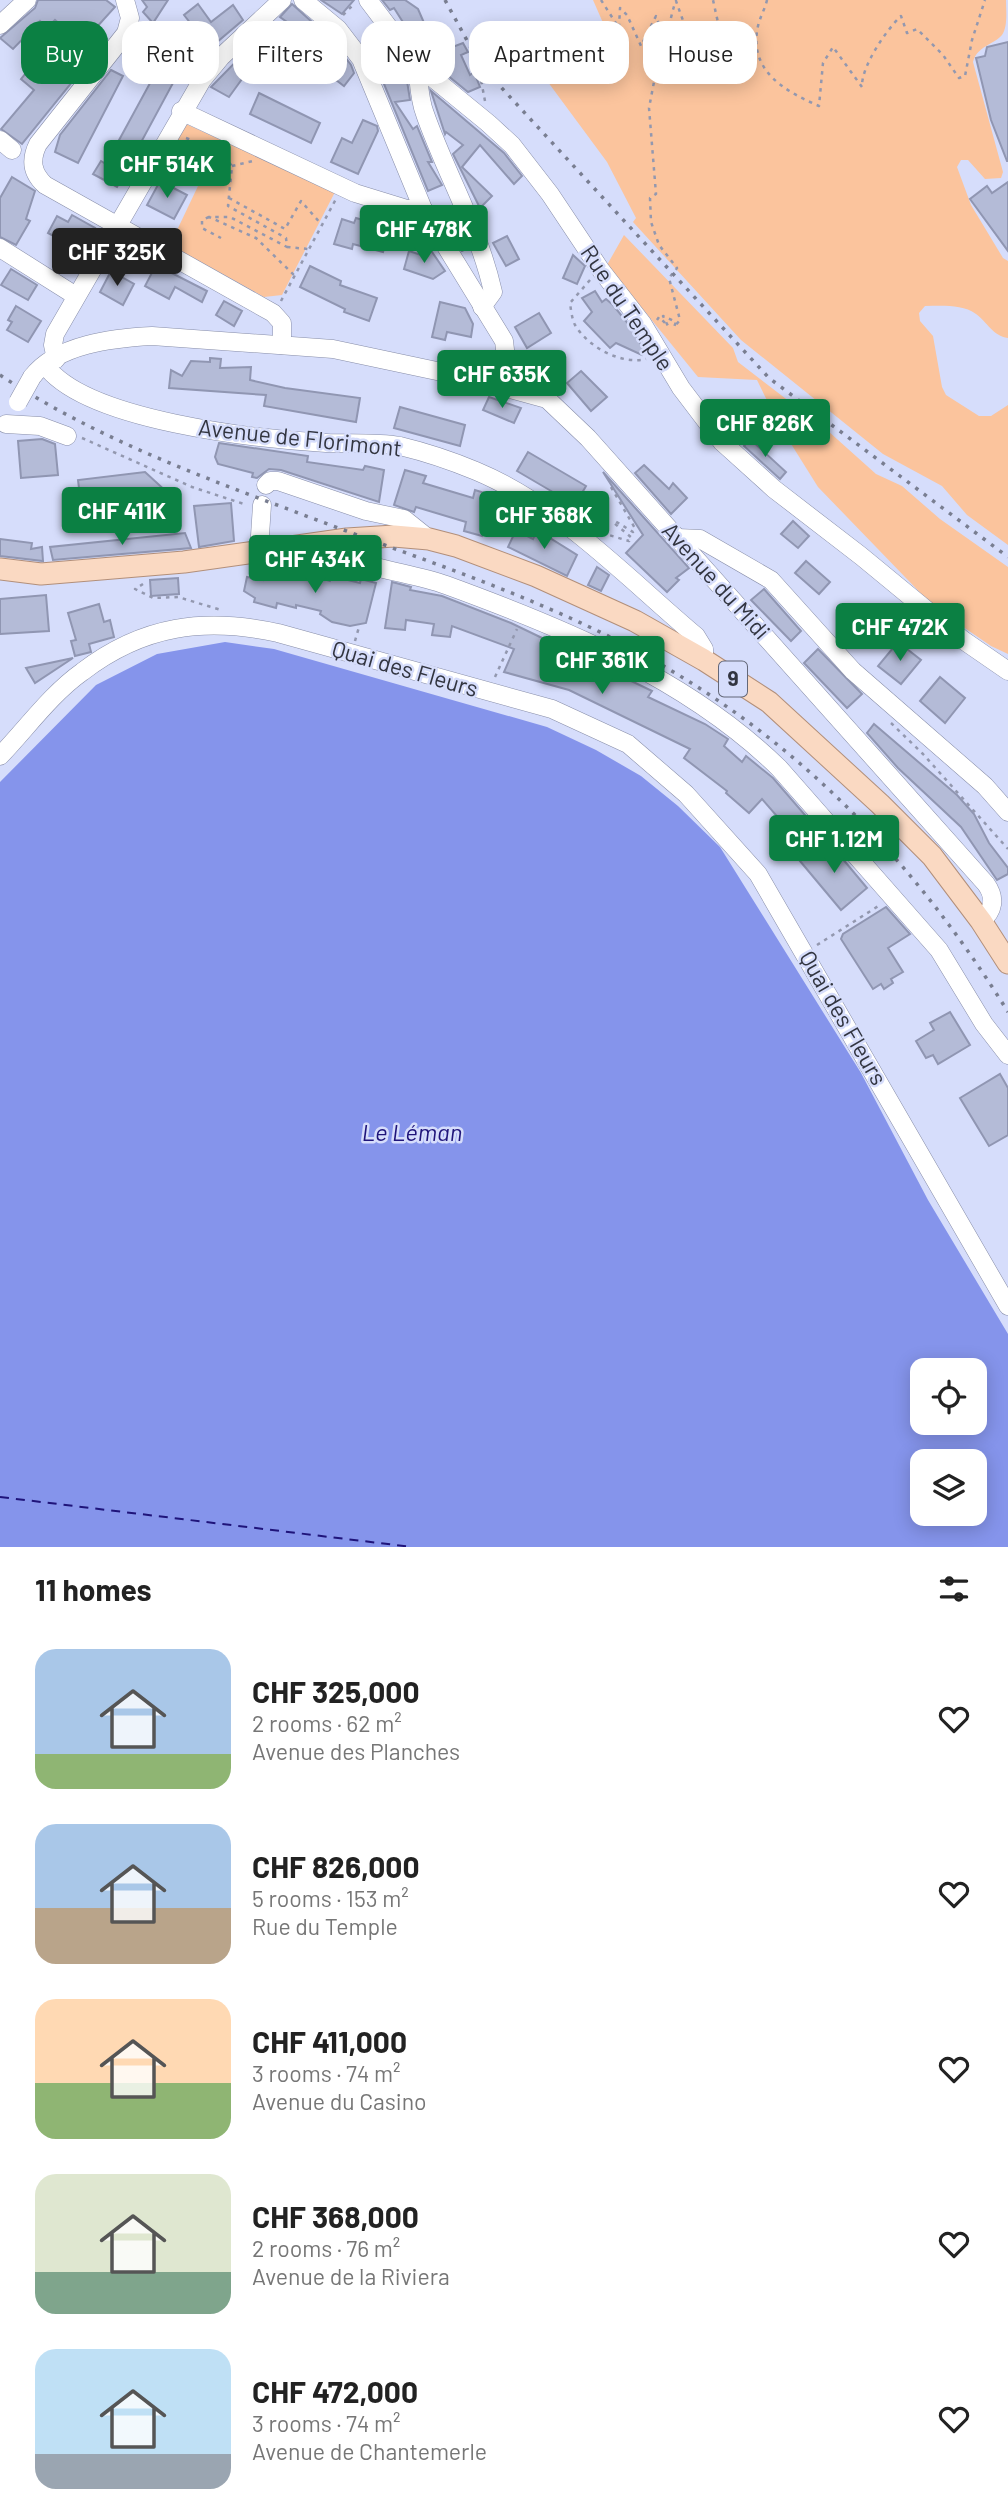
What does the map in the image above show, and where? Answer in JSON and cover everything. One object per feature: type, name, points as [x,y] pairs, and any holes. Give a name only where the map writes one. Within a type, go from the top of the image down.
[{"type":"main road","name":"9","points":[[0,569],[41,574],[148,565],[322,542],[394,536],[429,539],[456,546],[563,587],[635,621],[704,660],[769,702],[932,856],[1008,962]]},
{"type":"street","points":[[0,25],[27,0]]},
{"type":"street","points":[[125,0],[130,18],[126,33],[38,144],[32,164],[44,185],[254,297],[282,323],[282,345]]},
{"type":"street","points":[[3,430],[18,402],[44,367],[53,340],[76,296],[181,111],[221,57],[282,0]]},
{"type":"street","points":[[303,0],[338,29],[361,59],[423,209],[504,341],[506,358],[501,386]]},
{"type":"street","name":"Rue du Temple","points":[[368,0],[384,21]]},
{"type":"street","points":[[420,84],[425,113],[452,174],[461,206],[484,252],[493,292],[482,307]]},
{"type":"street","name":"Rue du Temple","points":[[440,84],[512,145],[550,194],[600,270],[642,323],[657,350],[717,436],[740,459],[963,640],[1008,671]]},
{"type":"street","points":[[181,111],[342,187],[407,209],[423,209]]},
{"type":"street","points":[[0,248],[76,296]]},
{"type":"street","name":"Avenue du Midi","points":[[44,367],[89,345],[142,336],[351,352],[542,397],[557,406],[678,538],[986,884],[992,896],[992,906],[981,921]]},
{"type":"street","name":"Avenue de Florimont","points":[[44,367],[65,384],[117,402],[145,418],[249,436],[399,446],[499,482],[531,500],[580,538],[696,636],[704,649],[704,660]]},
{"type":"street","points":[[3,430],[40,426],[73,436]]},
{"type":"street","points":[[267,485],[270,481],[278,481],[366,511],[396,516],[429,539]]},
{"type":"street","points":[[259,551],[261,508]]},
{"type":"street","points":[[678,538],[700,539],[767,576],[853,671],[985,786],[1008,812]]},
{"type":"street","points":[[322,542],[349,560],[435,581],[523,614],[584,641],[669,686],[752,741],[939,950],[984,1024],[1008,1055]]},
{"type":"street","name":"Quai des Fleurs","points":[[0,756],[81,672],[148,635],[182,627],[234,625],[278,633],[552,709],[628,744],[686,794],[758,874],[1008,1306]]},
{"type":"path","points":[[343,15],[358,0]]},
{"type":"path","points":[[601,0],[618,28],[620,8],[627,15],[640,46],[643,40]]},
{"type":"path","points":[[713,0],[718,21]]},
{"type":"path","points":[[767,0],[758,27],[760,64],[774,81],[818,106],[823,63],[833,47],[862,87],[862,73],[873,51],[901,16],[907,33],[917,29],[930,46],[940,52],[959,78],[965,76],[972,40],[985,0]]},
{"type":"path","points":[[669,21],[676,1],[683,21]]},
{"type":"path","points":[[482,84],[486,103]]},
{"type":"path","points":[[631,312],[636,307],[655,322],[659,317],[668,326],[663,316],[676,322],[674,327],[680,320],[669,278],[677,268],[659,245],[649,206],[650,198],[656,194],[649,108],[654,84]]},
{"type":"path","points":[[178,133],[194,143],[219,151],[232,166],[228,206],[286,239],[287,247]]},
{"type":"path","points":[[273,313],[342,187]]},
{"type":"path","points":[[229,198],[285,229],[301,201],[322,225]]},
{"type":"path","points":[[221,238],[202,228],[202,220],[209,217],[230,217],[287,247],[309,249]]},
{"type":"path","points":[[209,217],[256,238],[295,276]]},
{"type":"path","points":[[600,270],[570,303],[575,324],[591,342],[620,359],[643,360],[657,350]]},
{"type":"path","points":[[73,436],[117,456],[261,508]]},
{"type":"path","points":[[580,538],[606,539],[598,531],[629,541],[632,538],[614,523],[615,521],[633,532],[636,530]]},
{"type":"path","points":[[148,565],[149,582],[135,586],[135,589],[153,597],[178,597],[225,611]]},
{"type":"path","points":[[494,678],[523,614]]},
{"type":"path","points":[[898,712],[890,725],[923,754],[1008,849]]},
{"type":"path","points":[[806,953],[892,897]]},
{"type":"shaded area","points":[[593,0],[1006,0],[1004,32],[978,52],[973,62],[1003,172],[1001,178],[985,179],[968,160],[961,160],[957,167],[971,205],[1003,258],[1008,261],[1008,338],[998,335],[976,314],[965,309],[925,306],[919,313],[920,321],[933,336],[942,387],[946,395],[979,416],[991,416],[1008,405],[1008,545],[967,515],[942,486],[883,454],[741,340],[633,222],[636,218],[607,162],[549,84],[629,84],[629,21],[602,21]]},
{"type":"shaded area","points":[[184,123],[335,192],[282,295],[264,297],[170,245],[198,186],[160,166]]},
{"type":"shaded area","points":[[624,235],[733,348],[738,362],[828,431],[876,474],[902,486],[940,519],[1008,567],[1008,654],[991,646],[934,607],[818,487],[778,423],[757,380],[698,377],[607,265]]},
{"type":"water","name":"Le Léman","points":[[225,642],[274,649],[547,727],[596,750],[641,776],[678,806],[720,847],[861,1073],[928,1200],[1008,1334],[1008,1547],[0,1547],[0,782],[96,685],[157,654]]},
{"type":"building","points":[[38,0],[106,0],[115,7],[102,21],[21,21],[21,41],[13,49],[0,38],[35,8]]},
{"type":"building","points":[[142,0],[168,0],[154,21],[143,12],[147,7]]},
{"type":"building","points":[[321,0],[354,0],[342,14]]},
{"type":"building","points":[[382,0],[405,0],[418,9],[423,21],[402,21],[394,8],[390,10]]},
{"type":"building","points":[[198,4],[210,21],[189,21],[184,15]]},
{"type":"building","points":[[292,4],[311,21],[286,21],[280,17]]},
{"type":"building","points":[[233,5],[243,20],[233,21],[233,28],[219,40],[219,21],[212,21]]},
{"type":"building","points":[[1008,42],[1007,161],[991,120],[976,58],[985,56],[987,47]]},
{"type":"building","points":[[463,43],[468,52],[461,55],[469,73],[469,84],[479,84],[480,87],[468,92],[455,81],[455,46]]},
{"type":"building","points":[[347,60],[351,65],[354,73],[347,82]]},
{"type":"building","points":[[233,65],[233,84],[238,84],[229,97],[211,87],[219,84],[219,79]]},
{"type":"building","points":[[111,70],[122,78],[78,163],[55,152],[60,135],[100,84],[108,84],[108,74]]},
{"type":"building","points":[[27,84],[71,84],[22,144],[1,129],[34,90]]},
{"type":"building","points":[[149,84],[172,84],[117,187],[93,174],[101,161],[106,164]]},
{"type":"building","points":[[384,84],[408,84],[410,100],[395,102],[413,129],[417,126],[432,162],[428,162],[442,185],[428,191]]},
{"type":"building","points":[[431,91],[504,153],[522,176],[514,184],[480,145],[462,167],[492,196],[480,208],[453,154],[463,145],[446,132],[445,134]]},
{"type":"building","points":[[259,93],[320,123],[311,143],[250,114]]},
{"type":"building","points":[[363,120],[377,126],[378,131],[358,174],[331,162],[342,138],[352,143]]},
{"type":"building","points":[[12,177],[35,191],[26,219],[30,221],[16,245],[0,237],[0,198]]},
{"type":"building","points":[[160,181],[187,195],[174,219],[147,205]]},
{"type":"building","points":[[1008,182],[1008,251],[970,199],[987,186],[992,193]]},
{"type":"building","points":[[72,215],[95,228],[82,251],[48,233],[57,216],[68,222]]},
{"type":"building","points":[[455,215],[468,248],[462,251],[446,225]]},
{"type":"building","points":[[356,218],[390,228],[383,252],[353,244],[352,249],[334,244],[342,219],[354,223]]},
{"type":"building","points":[[507,236],[519,259],[506,266],[493,243]]},
{"type":"building","points":[[430,249],[445,271],[433,279],[404,269],[409,251],[421,255]]},
{"type":"building","points":[[573,255],[585,266],[577,284],[563,278]]},
{"type":"building","points":[[156,265],[207,291],[202,302],[175,287],[169,299],[145,286]]},
{"type":"building","points":[[310,266],[341,281],[340,285],[377,298],[369,321],[344,312],[345,309],[300,287]]},
{"type":"building","points":[[11,269],[37,285],[28,300],[1,285]]},
{"type":"building","points":[[111,271],[134,284],[123,305],[100,292]]},
{"type":"building","points":[[595,291],[602,302],[606,299],[613,305],[630,326],[645,351],[642,355],[616,343],[610,348],[584,321],[592,312],[582,298]]},
{"type":"building","points":[[224,301],[242,311],[234,326],[216,315]]},
{"type":"building","points":[[440,302],[465,308],[473,324],[471,337],[447,332],[445,340],[432,337]]},
{"type":"building","points":[[16,306],[41,321],[28,342],[7,330],[12,322],[8,320]]},
{"type":"building","points":[[539,313],[551,333],[527,348],[515,327]]},
{"type":"building","points":[[210,358],[221,359],[220,368],[251,367],[250,380],[285,388],[360,398],[356,422],[264,406],[266,395],[169,388],[171,370],[182,376],[191,361],[210,362]]},
{"type":"building","points":[[581,371],[607,397],[591,411],[567,383]]},
{"type":"building","points":[[489,397],[521,408],[514,423],[483,410]]},
{"type":"building","points":[[400,407],[465,425],[460,446],[394,428]]},
{"type":"building","points":[[42,439],[55,444],[58,475],[21,478],[18,441]]},
{"type":"building","points":[[750,439],[786,472],[780,479],[744,446]]},
{"type":"building","points":[[219,443],[308,456],[307,462],[363,470],[365,466],[384,470],[379,502],[281,470],[269,469],[257,478],[252,477],[253,473],[218,464],[215,457]]},
{"type":"building","points":[[528,452],[586,486],[575,505],[517,471]]},
{"type":"building","points":[[644,465],[669,489],[673,483],[687,498],[671,514],[635,473]]},
{"type":"building","points":[[405,470],[426,476],[423,483],[473,498],[475,490],[494,496],[482,536],[464,531],[466,522],[416,507],[414,512],[394,505]]},
{"type":"building","points":[[145,472],[168,493],[176,513],[83,520],[78,480]]},
{"type":"building","points":[[603,472],[689,568],[676,578],[679,580],[667,592],[626,553],[643,535]]},
{"type":"building","points":[[231,503],[234,541],[199,547],[194,506]]},
{"type":"building","points":[[793,521],[809,536],[798,548],[781,534]]},
{"type":"building","points":[[516,530],[533,539],[537,530],[577,555],[567,576],[508,547]]},
{"type":"building","points":[[185,533],[191,548],[53,560],[50,547]]},
{"type":"building","points":[[0,539],[32,543],[31,549],[42,547],[43,561],[0,556]]},
{"type":"building","points":[[806,561],[830,582],[819,594],[795,573]]},
{"type":"building","points":[[597,567],[609,575],[601,591],[588,585]]},
{"type":"building","points":[[265,570],[279,574],[281,570],[295,573],[296,570],[330,581],[332,576],[360,583],[361,579],[376,583],[366,623],[350,626],[332,622],[320,614],[321,611],[277,603],[276,608],[254,602],[255,598],[244,591],[247,577],[263,580]]},
{"type":"building","points":[[178,578],[179,594],[151,596],[150,580]]},
{"type":"building","points":[[392,582],[411,587],[410,590],[442,596],[511,623],[652,691],[648,697],[705,724],[728,739],[724,746],[742,762],[746,756],[773,778],[811,822],[795,837],[762,799],[749,813],[726,793],[727,791],[684,758],[690,749],[569,690],[504,672],[514,649],[452,626],[450,637],[432,635],[434,624],[406,620],[405,630],[385,628]]},
{"type":"building","points":[[764,589],[801,631],[791,641],[751,600]]},
{"type":"building","points":[[46,595],[49,631],[0,634],[0,599]]},
{"type":"building","points":[[99,604],[104,622],[110,620],[114,637],[89,644],[91,652],[75,656],[71,641],[76,640],[68,613]]},
{"type":"building","points":[[853,607],[874,627],[864,638],[843,618]]},
{"type":"building","points":[[898,642],[921,660],[901,684],[878,666]]},
{"type":"building","points":[[818,649],[862,694],[847,708],[804,663]]},
{"type":"building","points":[[73,658],[35,683],[26,668]]},
{"type":"building","points":[[940,677],[965,698],[945,723],[920,701]]},
{"type":"building","points":[[874,724],[957,795],[974,814],[989,843],[1008,868],[1008,874],[997,880],[961,827],[898,768],[867,733]]},
{"type":"building","points":[[826,839],[867,888],[841,910],[800,861]]},
{"type":"building","points":[[886,907],[910,934],[888,948],[903,972],[891,979],[893,983],[884,989],[881,984],[873,989],[841,939],[843,934]]},
{"type":"building","points":[[950,1012],[970,1045],[938,1064],[933,1055],[926,1058],[916,1041],[934,1030],[930,1023]]},
{"type":"building","points":[[1000,1074],[1008,1088],[1008,1135],[989,1146],[960,1098]]},
{"type":"ferry route","points":[[0,1497],[412,1547]]},
{"type":"railway","points":[[445,0],[476,57],[499,85],[769,378],[1008,557]]},
{"type":"railway","points":[[0,375],[37,398],[115,439],[235,489],[532,601],[602,633],[666,667],[725,705],[780,747],[832,793],[881,842],[926,895],[1008,1012]]}]
